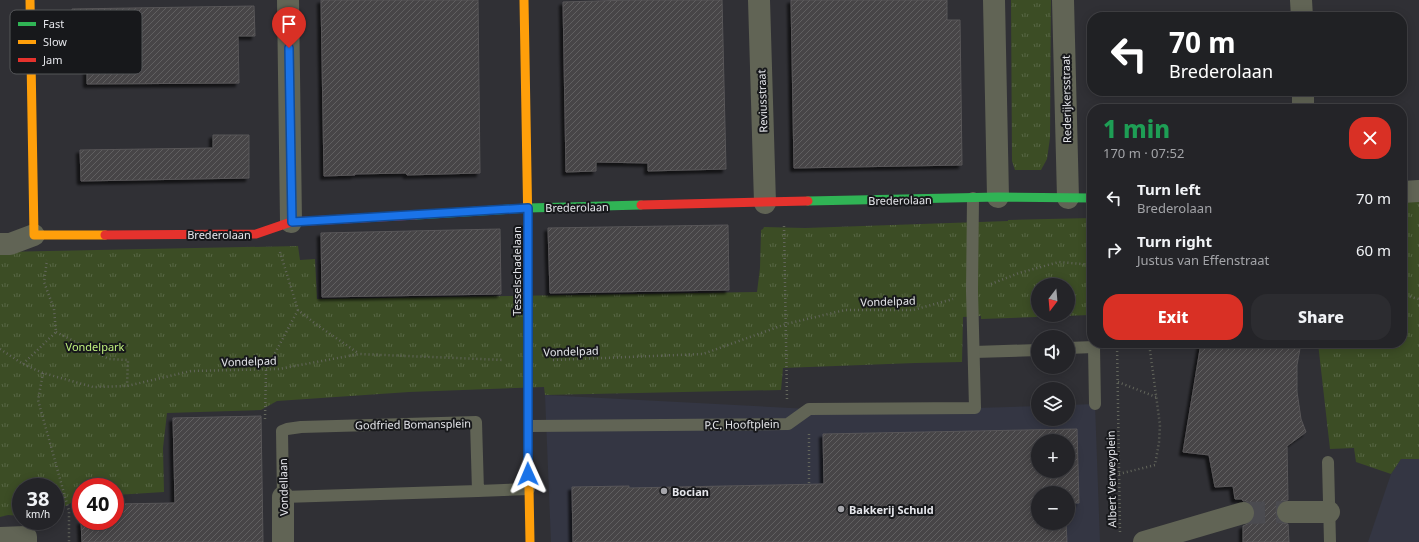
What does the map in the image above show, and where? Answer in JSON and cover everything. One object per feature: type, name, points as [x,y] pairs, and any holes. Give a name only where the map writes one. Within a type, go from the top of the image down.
[{"type":"street","points":[[30,0],[31,10]]},
{"type":"street","points":[[284,224],[288,0]]},
{"type":"street","name":"Tesselschadelaan","points":[[524,0],[528,208],[530,542]]},
{"type":"street","name":"Reviusstraat","points":[[759,0],[774,202]]},
{"type":"street","points":[[994,0],[998,197]]},
{"type":"street","name":"Rederijkersstraat","points":[[1063,0],[1068,198]]},
{"type":"street","points":[[1301,0],[1302,12]]},
{"type":"street","points":[[0,244],[10,244],[42,234],[34,74]]},
{"type":"street","points":[[1407,192],[1419,191]]},
{"type":"street","name":"Brederolaan","points":[[42,234],[256,234],[284,224],[528,208],[998,197],[1087,198]]},
{"type":"street","name":"Vondellaan","points":[[283,497],[284,542]]},
{"type":"street","points":[[1288,512],[1329,512]]},
{"type":"street","points":[[1144,542],[1243,513]]},
{"type":"street","points":[[0,538],[26,537],[26,542]]},
{"type":"lane","points":[[809,409],[975,408],[972,291],[972,198]]},
{"type":"lane","points":[[1075,348],[1087,347]]},
{"type":"lane","points":[[1094,348],[1095,404]]},
{"type":"lane","points":[[974,352],[1031,350]]},
{"type":"lane","name":"P.C. Hooftplein","points":[[529,426],[788,424],[809,409]]},
{"type":"lane","name":"Godfried Bomansplein","points":[[282,431],[301,427],[476,422],[478,491]]},
{"type":"lane","name":"Vondellaan","points":[[282,431],[283,497]]},
{"type":"lane","points":[[1328,462],[1330,542]]},
{"type":"lane","points":[[283,497],[529,490]]},
{"type":"path","points":[[774,202],[786,324],[788,424]]},
{"type":"path","points":[[284,224],[280,252],[298,310],[358,354]]},
{"type":"path","points":[[42,234],[44,282],[54,309],[56,332]]},
{"type":"path","name":"Vondelpad","points":[[0,348],[23,364],[43,373],[92,387],[127,386],[191,371],[279,369],[358,354],[528,361],[704,354],[786,324],[846,310],[913,310],[951,300],[1019,273],[1058,262],[1087,265]]},
{"type":"path","points":[[1407,296],[1419,299]]},
{"type":"path","points":[[282,431],[265,436],[266,370],[298,310]]},
{"type":"path","points":[[23,364],[56,332]]},
{"type":"path","points":[[56,332],[109,359],[128,360],[127,386]]},
{"type":"path","points":[[1117,348],[1118,382],[1156,398]]},
{"type":"path","points":[[1119,474],[1155,466],[1160,442],[1160,425],[1150,348]]},
{"type":"path","points":[[43,373],[38,400],[69,511],[69,542]]},
{"type":"path","name":"Albert Verweyplein","points":[[1118,382],[1120,534]]},
{"type":"path","points":[[809,409],[809,484]]},
{"type":"shaded area","points":[[545,395],[809,409],[1031,406],[1031,426],[1075,426],[1075,405],[1095,404],[1100,542],[551,542]]},
{"type":"shaded area","points":[[1401,459],[1419,459],[1419,542],[1368,542],[1391,474]]},
{"type":"green space","points":[[1011,0],[1051,0],[1050,138],[1047,159],[1041,170],[1015,170],[1012,161]]},
{"type":"green space","points":[[1419,197],[1419,459],[1401,459],[1391,474],[1356,462],[1354,448],[1330,449],[1319,348],[1407,348],[1407,198]]},
{"type":"green space","name":"Vondelpark","points":[[1087,218],[1087,315],[1075,316],[1075,278],[1031,278],[1031,317],[981,319],[981,316],[963,317],[962,362],[783,368],[781,390],[545,395],[544,387],[409,392],[277,401],[261,410],[167,413],[163,448],[164,492],[124,494],[124,478],[72,478],[72,502],[64,506],[64,478],[12,478],[12,515],[0,517],[0,252],[298,246],[300,260],[315,259],[317,299],[757,292],[760,268],[761,230],[764,227],[805,228]]},
{"type":"building","points":[[321,0],[478,0],[480,173],[407,175],[406,173],[324,176]]},
{"type":"building","points":[[722,0],[726,169],[648,171],[648,163],[596,162],[596,171],[566,172],[563,2]]},
{"type":"building","points":[[791,0],[947,0],[947,20],[960,20],[962,165],[794,168]]},
{"type":"building","points":[[254,6],[255,36],[238,36],[239,83],[87,84],[87,74],[142,74],[142,10],[72,9]]},
{"type":"building","points":[[213,135],[249,135],[249,178],[81,181],[80,150],[213,148]]},
{"type":"building","points":[[728,225],[729,290],[550,293],[548,228]]},
{"type":"building","points":[[500,229],[501,294],[322,297],[321,233]]},
{"type":"building","points":[[1200,348],[1300,348],[1297,365],[1297,392],[1301,419],[1306,432],[1287,446],[1288,500],[1281,501],[1277,506],[1276,512],[1277,519],[1282,523],[1288,524],[1289,542],[1243,542],[1243,526],[1252,522],[1255,516],[1255,510],[1252,504],[1243,501],[1242,499],[1235,499],[1233,486],[1215,487],[1209,455],[1183,452]]},
{"type":"building","points":[[261,416],[263,542],[82,542],[81,530],[124,530],[124,504],[175,503],[173,418]]},
{"type":"building","points":[[1077,429],[1079,503],[1075,503],[1075,486],[1031,486],[1031,530],[1066,530],[1067,542],[573,542],[572,487],[629,486],[629,488],[824,484],[823,434]]},
{"type":"tunnel","points":[[1243,513],[1288,512]]},
{"type":"traffic: fast","points":[[808,201],[998,197],[1087,198]]},
{"type":"traffic: fast","points":[[416,215],[528,208],[641,205]]},
{"type":"traffic: fast","points":[[528,232],[528,434]]},
{"type":"traffic: slow","points":[[30,0],[30,10]]},
{"type":"traffic: slow","points":[[524,0],[528,232]]},
{"type":"traffic: slow","points":[[31,74],[34,235],[105,235]]},
{"type":"traffic: slow","points":[[528,434],[530,542]]},
{"type":"traffic: jam","points":[[641,205],[808,201]]},
{"type":"traffic: jam","points":[[105,235],[256,234],[291,222],[416,215]]},
{"type":"place","name":"Bocian","points":[[664,491]]},
{"type":"place","name":"Bakkerij Schuld","points":[[841,509]]},
{"type":"route","points":[[289,48],[292,222],[528,208],[528,474]]}]
